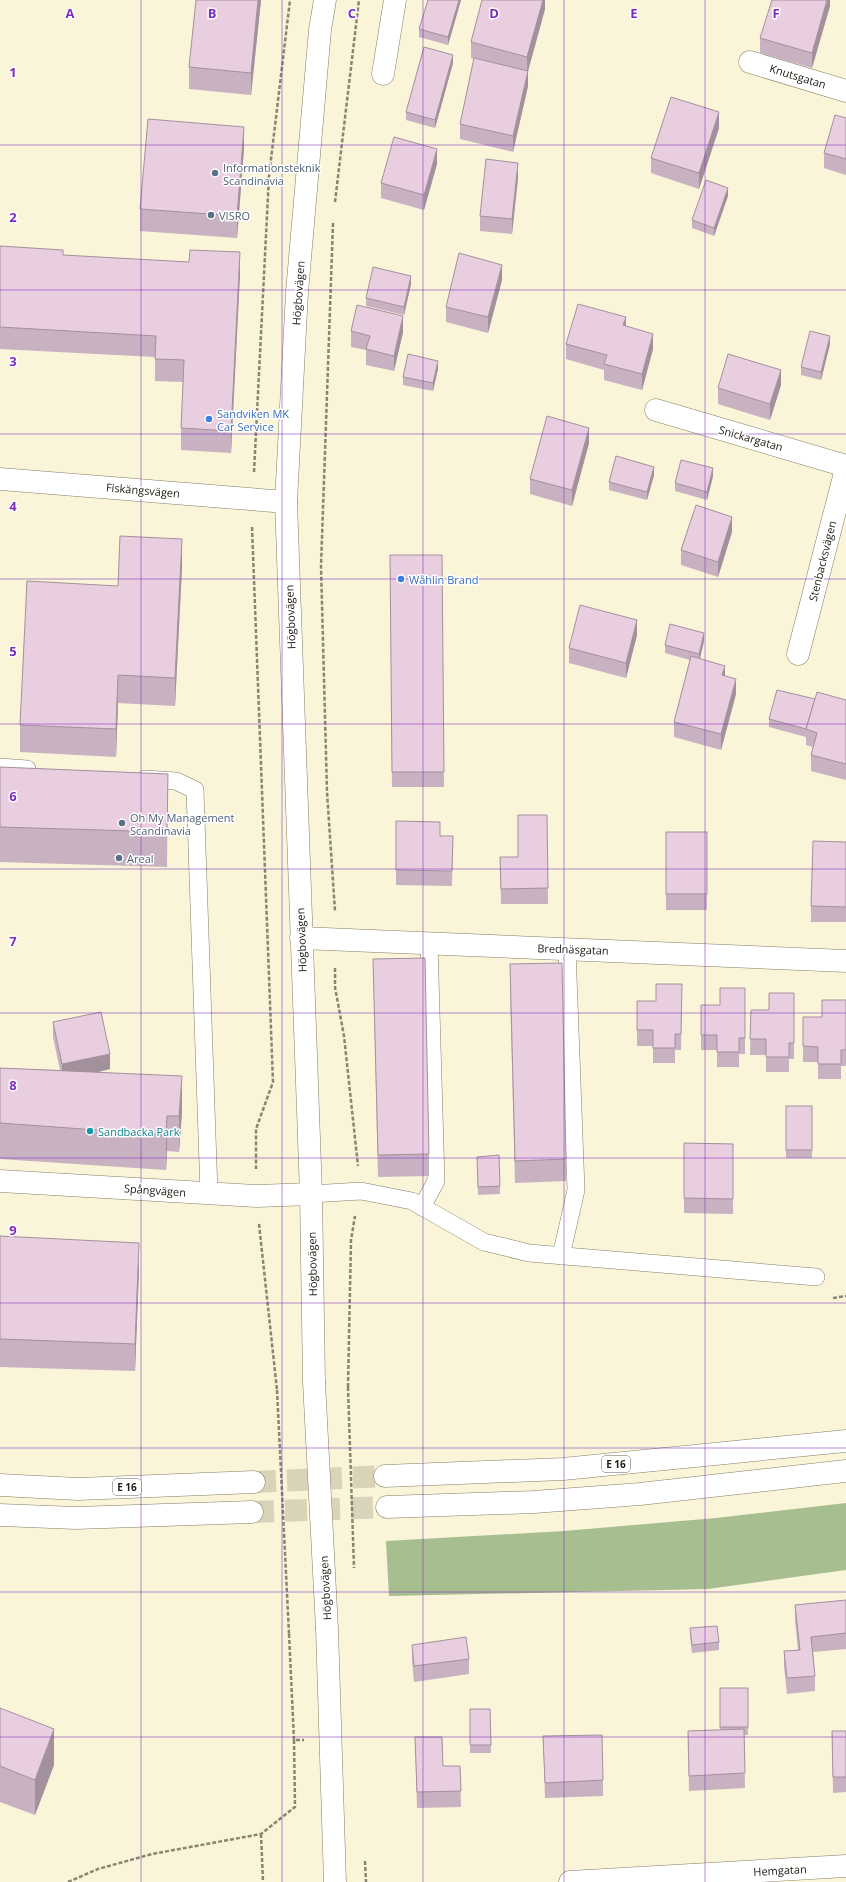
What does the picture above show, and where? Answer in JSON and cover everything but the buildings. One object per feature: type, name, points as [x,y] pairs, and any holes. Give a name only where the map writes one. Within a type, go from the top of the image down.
[{"type":"main road","name":"Högbovägen","points":[[325,0],[320,30],[297,292],[286,502],[311,1194],[314,1382],[327,1629],[329,1739],[335,1882]]},
{"type":"main road","points":[[383,74],[395,0]]},
{"type":"main road","name":"Knutsgatan","points":[[750,62],[846,91]]},
{"type":"main road","name":"Snickargatan","points":[[656,410],[846,466]]},
{"type":"main road","name":"Stenbacksvägen","points":[[798,654],[846,469]]},
{"type":"main road","name":"Fiskängsvägen","points":[[0,479],[286,502]]},
{"type":"main road","name":"Brednäsgatan","points":[[301,938],[846,961]]},
{"type":"main road","name":"Spångvägen","points":[[0,1181],[257,1196],[311,1194]]},
{"type":"main road","name":"E 16","points":[[385,1476],[563,1469],[846,1441]]},
{"type":"main road","points":[[388,1507],[534,1502],[640,1494],[846,1471]]},
{"type":"main road","name":"E 16","points":[[0,1485],[78,1489],[254,1482]]},
{"type":"main road","points":[[0,1514],[76,1518],[252,1512]]},
{"type":"main road","name":"Hemgatan","points":[[570,1882],[846,1866]]},
{"type":"lane","points":[[0,767],[46,771]]},
{"type":"lane","points":[[130,778],[176,781],[195,790],[208,1193]]},
{"type":"lane","points":[[422,1207],[436,1181],[429,943]]},
{"type":"lane","points":[[561,1256],[576,1190],[568,949]]},
{"type":"lane","points":[[311,1194],[361,1191],[412,1200],[484,1242],[530,1253],[816,1277]]},
{"type":"path","points":[[334,208],[359,0]]},
{"type":"path","points":[[334,216],[321,566],[327,792],[335,892],[335,987],[344,1036],[361,1191],[350,1240],[348,1387],[354,1569]]},
{"type":"path","points":[[68,1882],[98,1869],[152,1854],[261,1834],[295,1807],[294,1740],[277,1390]]},
{"type":"path","points":[[294,1740],[329,1739]]},
{"type":"path","points":[[261,1834],[263,1882]]},
{"type":"green space","points":[[846,1503],[846,1570],[708,1589],[389,1596],[386,1541],[564,1531],[716,1518]]},
{"type":"tunnel","points":[[254,1482],[385,1476]]},
{"type":"tunnel","points":[[252,1512],[387,1507]]},
{"type":"place","name":"Informationsteknik Scandinavia","points":[[215,173]]},
{"type":"place","name":"VISRO","points":[[211,215]]},
{"type":"place","name":"Sandviken MK Car Service","points":[[209,419]]},
{"type":"place","name":"Wåhlin Brand","points":[[401,579]]},
{"type":"place","name":"Oh My Management Scandinavia","points":[[122,823]]},
{"type":"place","name":"Areal","points":[[119,858]]},
{"type":"place","name":"Sandbacka Park","points":[[90,1131]]}]
